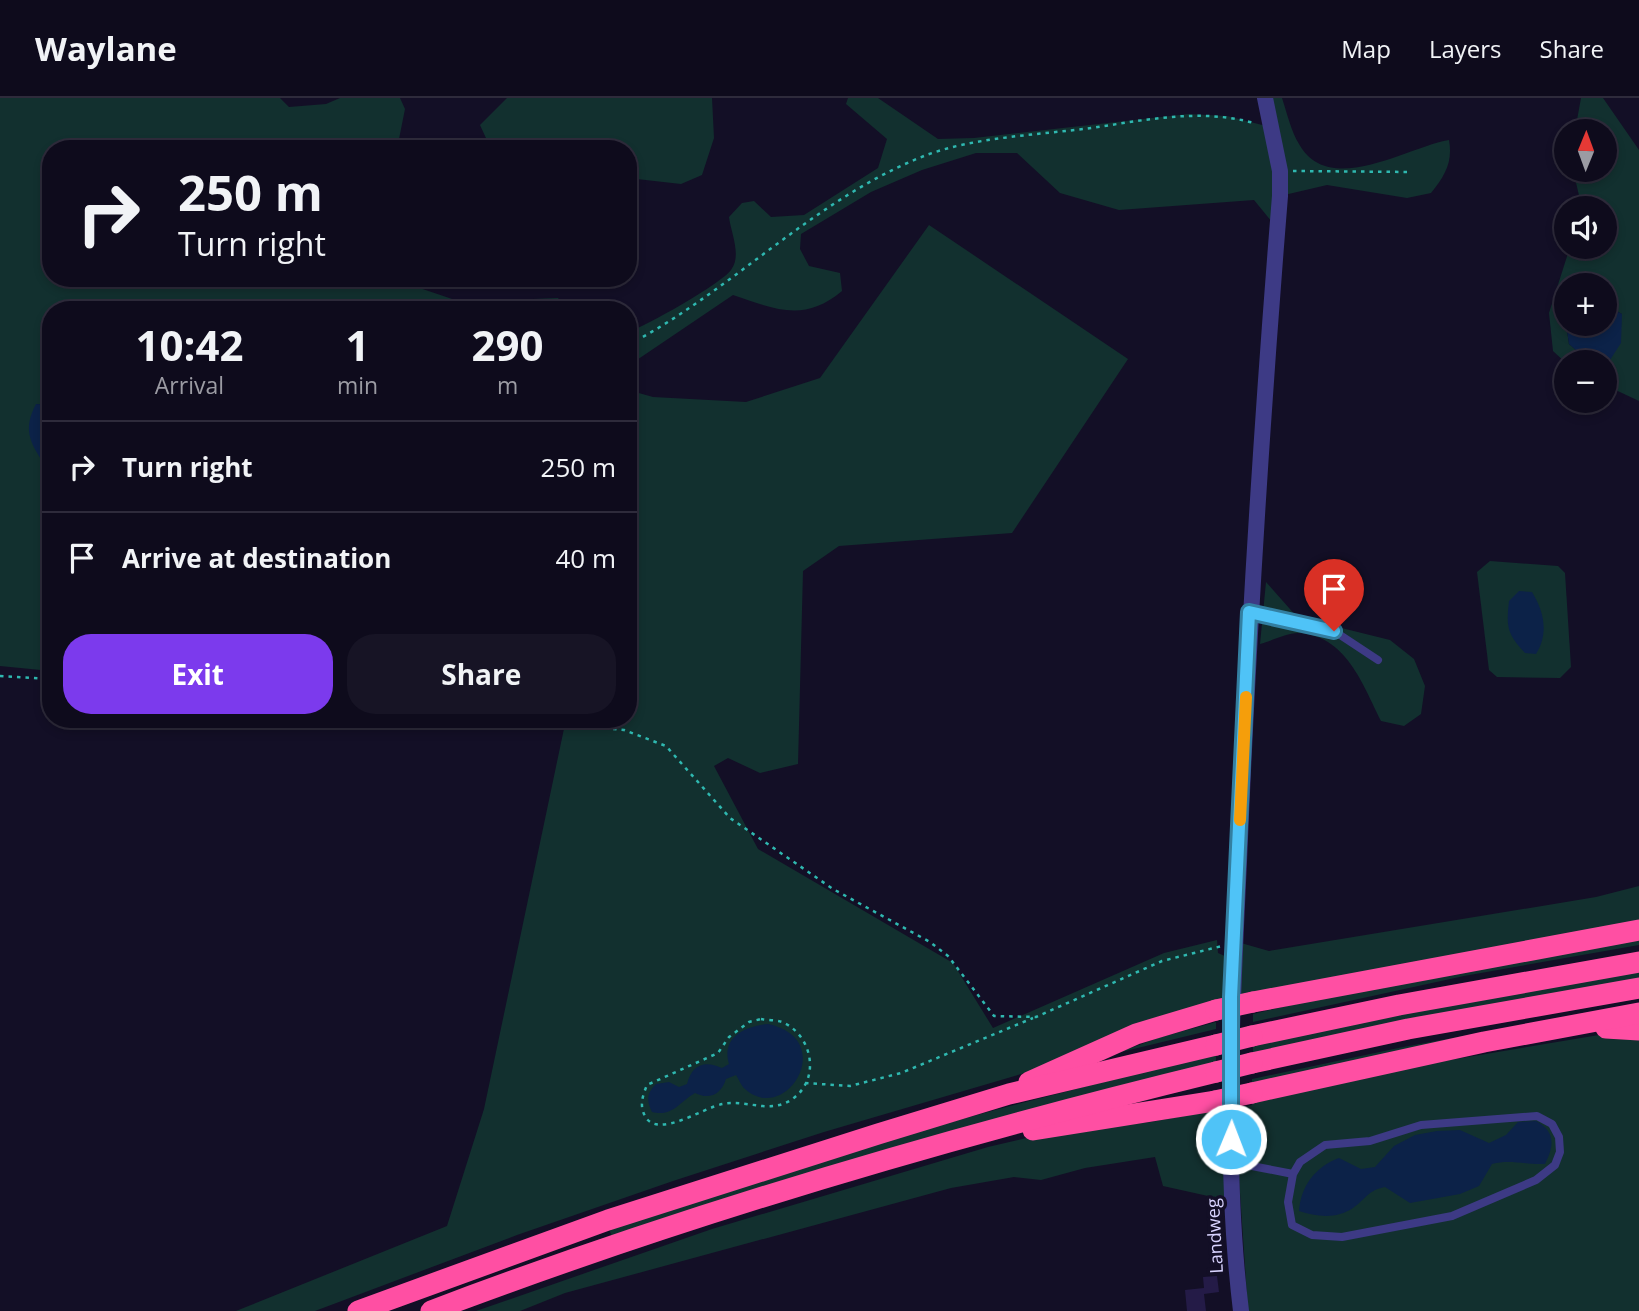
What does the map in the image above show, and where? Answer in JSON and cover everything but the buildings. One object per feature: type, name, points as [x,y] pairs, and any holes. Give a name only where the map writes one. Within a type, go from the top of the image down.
[{"type":"highway","points":[[1009,1094],[1038,1076],[1112,1044],[1216,1010],[1639,930]]},
{"type":"highway","points":[[358,1311],[633,1212],[1009,1094],[1252,1036],[1399,1005],[1639,962]]},
{"type":"highway","points":[[431,1311],[728,1207],[996,1127],[1252,1063],[1408,1029],[1639,988]]},
{"type":"highway","points":[[996,1127],[1032,1130],[1184,1108],[1566,1026],[1639,1013]]},
{"type":"highway","points":[[1566,1026],[1639,1030]]},
{"type":"street","name":"Landweg","points":[[1241,1311],[1235,1266],[1231,1162],[1231,997],[1249,612],[1280,171],[1265,98]]},
{"type":"lane","points":[[1249,612],[1334,631],[1378,660]]},
{"type":"lane","points":[[1537,1116],[1552,1124],[1559,1137],[1560,1152],[1555,1164],[1536,1180],[1452,1216],[1342,1237],[1312,1235],[1292,1224],[1288,1202],[1293,1174],[1300,1162],[1325,1145],[1370,1141],[1420,1125],[1537,1116]]},
{"type":"lane","points":[[1231,1162],[1293,1174]]},
{"type":"path","points":[[637,339],[714,292],[803,226],[870,183],[924,156],[967,145],[1188,114],[1227,116],[1271,127]]},
{"type":"path","points":[[1280,171],[1411,172]]},
{"type":"path","points":[[0,676],[42,678]]},
{"type":"path","points":[[602,728],[624,730],[666,746],[730,818],[833,888],[930,942],[948,956],[994,1016],[1036,1017]]},
{"type":"path","points":[[805,1083],[850,1086],[901,1073],[1162,961],[1193,951],[1235,943]]},
{"type":"path","points":[[761,1019],[781,1021],[797,1032],[808,1047],[810,1068],[805,1083],[797,1096],[780,1105],[760,1108],[723,1104],[664,1126],[652,1124],[645,1116],[642,1099],[647,1086],[718,1053],[729,1037],[749,1022],[761,1019]]},
{"type":"green space","points":[[0,98],[280,98],[289,107],[326,104],[340,98],[400,98],[405,109],[399,140],[42,140],[42,287],[417,287],[458,301],[42,301],[42,404],[36,404],[42,449],[42,670],[0,666]]},
{"type":"green space","points":[[507,98],[712,98],[714,138],[702,175],[681,184],[637,179],[637,140],[487,140],[480,125]]},
{"type":"green space","points":[[848,98],[878,98],[938,139],[974,138],[1188,114],[1227,116],[1270,127],[1265,98],[1282,98],[1299,144],[1312,160],[1329,167],[1370,165],[1449,140],[1450,155],[1444,175],[1431,193],[1407,198],[1327,185],[1280,196],[1277,228],[1254,200],[1119,210],[1060,193],[1017,153],[976,153],[922,170],[871,192],[801,234],[800,249],[809,266],[840,273],[842,291],[828,301],[802,310],[789,310],[762,305],[733,295],[637,360],[637,328],[683,304],[731,270],[736,251],[729,217],[742,203],[754,201],[771,217],[804,215],[878,168],[887,139],[846,104]]},
{"type":"green space","points":[[1581,98],[1603,98],[1639,150],[1639,401],[1617,391],[1617,350],[1592,350],[1604,336],[1617,336],[1617,320],[1622,314],[1617,311],[1617,273],[1562,273],[1566,259],[1617,259],[1617,196],[1579,196],[1576,182],[1617,182],[1617,119],[1577,119]]},
{"type":"green space","points":[[929,225],[1128,359],[1012,533],[839,546],[803,571],[798,764],[760,773],[728,758],[714,766],[758,849],[953,963],[993,1028],[1164,953],[1217,940],[1218,953],[1227,957],[1228,1000],[1028,1072],[824,1132],[673,1181],[517,1235],[315,1311],[236,1311],[447,1226],[484,1109],[564,728],[637,728],[637,393],[653,397],[746,402],[820,378]]},
{"type":"green space","points":[[1554,297],[1554,336],[1568,336],[1569,344],[1576,350],[1553,351],[1549,313]]},
{"type":"green space","points":[[558,298],[560,301],[485,301]]},
{"type":"green space","points":[[1490,561],[1558,566],[1565,573],[1571,667],[1560,678],[1497,677],[1489,670],[1477,572]]},
{"type":"green space","points":[[1266,582],[1297,617],[1390,640],[1414,659],[1425,686],[1421,714],[1404,726],[1381,721],[1351,664],[1341,652],[1315,636],[1294,633],[1260,644]]},
{"type":"green space","points":[[1639,886],[1639,924],[1239,998],[1241,943],[1269,951],[1596,897]]},
{"type":"green space","points":[[1639,938],[1639,945],[1464,976],[1253,1022],[1253,1014],[1330,996]]},
{"type":"green space","points":[[1639,970],[1639,979],[1253,1055],[1253,1045],[1400,1014]]},
{"type":"green space","points":[[1639,1004],[1252,1085],[1252,1079],[1403,1047]]},
{"type":"green space","points":[[1216,1022],[1216,1029],[1117,1053],[1158,1038]]},
{"type":"green space","points":[[1599,1035],[1639,1037],[1639,1311],[1248,1311],[1239,1178],[1239,1108],[1252,1105],[1252,1101],[1408,1067]]},
{"type":"green space","points":[[1216,1053],[1216,1064],[612,1238],[609,1228],[850,1150]]},
{"type":"green space","points":[[1215,1110],[1216,1114],[1228,1111],[1226,1200],[1163,1186],[1155,1157],[1085,1168],[1041,1180],[1014,1177],[951,1188],[565,1293],[520,1311],[476,1311],[712,1229],[988,1147],[1039,1135],[1151,1122]]},
{"type":"water","points":[[1617,311],[1622,314],[1621,343],[1616,350],[1576,350],[1569,344],[1568,336],[1617,336]]},
{"type":"water","points":[[36,404],[42,404],[42,460],[31,442],[29,428]]},
{"type":"water","points":[[1519,591],[1532,592],[1540,607],[1544,630],[1536,654],[1525,653],[1514,641],[1509,630],[1509,601]]},
{"type":"water","points":[[768,1024],[789,1033],[800,1046],[803,1061],[798,1076],[789,1089],[776,1097],[761,1097],[745,1089],[736,1075],[726,1079],[714,1095],[695,1093],[670,1111],[652,1112],[648,1097],[656,1084],[669,1082],[679,1087],[687,1084],[692,1072],[700,1066],[710,1064],[722,1068],[729,1064],[728,1047],[736,1035],[751,1027]]},
{"type":"water","points":[[1536,1121],[1550,1135],[1550,1151],[1545,1164],[1492,1164],[1479,1186],[1460,1194],[1410,1203],[1385,1187],[1375,1190],[1353,1208],[1340,1214],[1320,1216],[1299,1211],[1303,1193],[1311,1178],[1339,1158],[1361,1169],[1375,1167],[1394,1146],[1415,1135],[1460,1130],[1489,1143],[1506,1135],[1518,1122]]},
{"type":"slow traffic","points":[[1240,820],[1246,697]]},
{"type":"route","points":[[1231,1139],[1231,997],[1249,612],[1334,631]]}]
